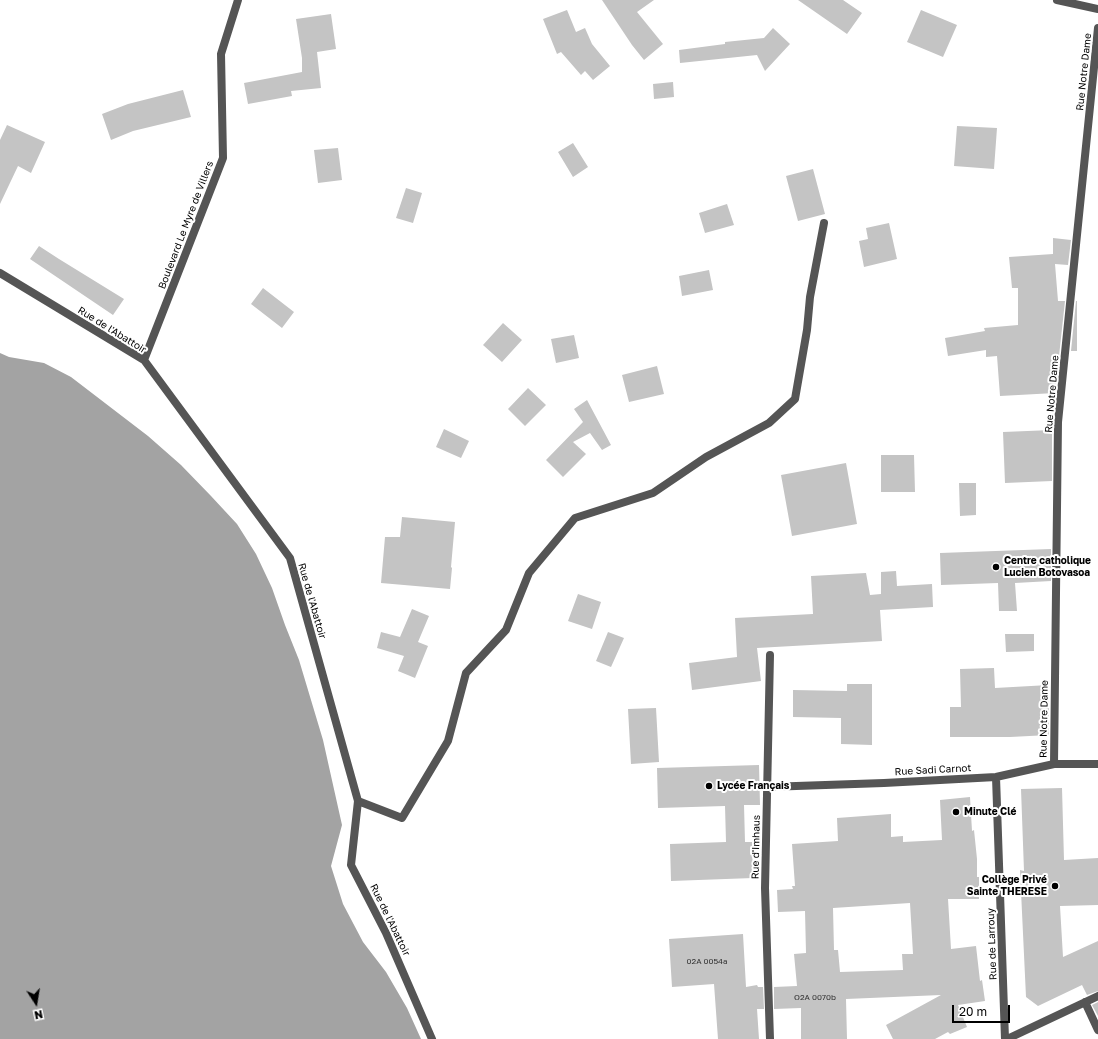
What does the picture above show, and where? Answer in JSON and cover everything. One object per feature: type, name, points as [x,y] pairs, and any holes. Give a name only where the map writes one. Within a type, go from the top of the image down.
[{"type":"street","name":"Boulevard Le Myre de Villers","points":[[144,360],[223,158],[221,54],[238,0]]},
{"type":"street","points":[[1057,0],[1098,9]]},
{"type":"street","name":"Rue Notre Dame","points":[[1054,764],[1058,422],[1098,28]]},
{"type":"street","points":[[358,801],[402,818],[448,741],[466,673],[506,630],[529,573],[575,518],[653,493],[706,458],[769,423],[795,399],[807,330],[810,297],[824,223]]},
{"type":"street","name":"Rue de l'Abattoir","points":[[0,273],[144,360],[290,558],[358,801],[351,865],[386,933],[432,1039]]},
{"type":"street","name":"Rue d'Imhaus","points":[[770,655],[765,888],[770,1039]]},
{"type":"street","name":"Rue Sadi Carnot","points":[[767,788],[996,777],[1054,764],[1098,764]]},
{"type":"street","name":"Rue de Larrouy","points":[[996,777],[1006,1039]]},
{"type":"street","points":[[1006,1039],[1098,996]]},
{"type":"street","points":[[1085,1002],[1098,1030]]},
{"type":"shaded area","points":[[0,353],[9,357],[44,363],[71,377],[148,436],[181,465],[237,524],[256,554],[272,588],[299,660],[323,740],[342,825],[331,866],[343,904],[363,942],[386,972],[407,1008],[421,1039],[0,1039]]},
{"type":"building","points":[[602,0],[654,0],[637,12],[663,44],[644,60],[632,45]]},
{"type":"building","points":[[798,0],[843,0],[862,13],[847,34]]},
{"type":"building","points":[[567,10],[576,32],[585,28],[592,44],[610,66],[593,80],[585,71],[581,75],[561,52],[557,54],[543,19]]},
{"type":"building","points":[[921,10],[957,25],[943,57],[907,42]]},
{"type":"building","points":[[331,14],[336,49],[317,52],[321,88],[291,91],[292,96],[248,104],[244,83],[302,72],[302,58],[296,19]]},
{"type":"building","points":[[773,28],[790,44],[765,71],[757,55],[680,63],[679,50],[725,44],[725,42],[764,38]]},
{"type":"building","points":[[673,82],[674,97],[654,99],[653,84]]},
{"type":"building","points":[[183,90],[191,117],[133,131],[111,140],[102,114],[128,104]]},
{"type":"building","points":[[7,125],[45,142],[31,173],[18,166],[0,204],[0,140]]},
{"type":"building","points":[[957,126],[997,128],[994,169],[954,166]]},
{"type":"building","points":[[573,143],[588,167],[573,177],[558,152]]},
{"type":"building","points":[[338,148],[342,180],[318,183],[314,150]]},
{"type":"building","points":[[813,169],[825,214],[798,221],[786,176]]},
{"type":"building","points":[[406,188],[422,193],[413,223],[396,218]]},
{"type":"building","points":[[727,204],[734,225],[705,233],[699,213]]},
{"type":"building","points":[[889,223],[897,259],[864,267],[859,241],[868,239],[866,228]]},
{"type":"building","points":[[1053,238],[1071,240],[1068,265],[1055,264],[1058,301],[1065,301],[1055,393],[1000,396],[997,356],[986,357],[986,350],[948,356],[945,338],[985,331],[984,328],[1018,325],[1018,288],[1012,288],[1009,257],[1053,254]]},
{"type":"building","points":[[39,246],[124,299],[113,315],[30,259]]},
{"type":"building","points":[[709,270],[713,290],[682,296],[679,276]]},
{"type":"building","points":[[263,288],[294,312],[282,328],[251,304]]},
{"type":"building","points":[[1076,301],[1077,351],[1071,351]]},
{"type":"building","points":[[503,323],[522,340],[502,362],[483,345]]},
{"type":"building","points":[[574,335],[579,358],[556,363],[551,339]]},
{"type":"building","points":[[657,366],[664,394],[629,402],[622,375]]},
{"type":"building","points":[[528,388],[546,405],[525,426],[508,409]]},
{"type":"building","points":[[587,400],[611,445],[602,450],[590,433],[573,442],[586,454],[563,477],[546,460],[583,422],[574,409]]},
{"type":"building","points":[[444,429],[469,441],[461,458],[436,447]]},
{"type":"building","points":[[1052,430],[1052,481],[1005,483],[1003,432]]},
{"type":"building","points":[[881,455],[914,455],[915,492],[881,492]]},
{"type":"building","points":[[846,463],[857,524],[792,536],[781,475]]},
{"type":"building","points":[[959,483],[976,483],[976,515],[960,516]]},
{"type":"building","points":[[402,517],[455,522],[450,589],[381,583],[385,537],[400,537]]},
{"type":"building","name":"Centre catholique Lucien Botovasoa","points":[[1051,549],[1051,581],[1015,583],[1017,611],[999,611],[998,583],[941,585],[940,553]]},
{"type":"building","points":[[896,571],[897,586],[932,584],[933,607],[880,610],[882,641],[757,648],[761,681],[692,690],[689,663],[737,657],[735,618],[813,614],[811,576],[866,573],[870,595],[881,594],[881,572]]},
{"type":"building","points":[[578,594],[601,602],[592,629],[568,621]]},
{"type":"building","points":[[412,609],[429,616],[418,642],[428,646],[415,678],[398,671],[404,656],[377,648],[381,632],[400,637]]},
{"type":"building","points":[[608,632],[624,638],[611,667],[596,661]]},
{"type":"building","points":[[1005,634],[1034,634],[1034,651],[1006,652]]},
{"type":"building","points":[[994,668],[995,688],[1049,685],[1049,735],[1010,737],[950,737],[950,707],[961,707],[960,669]]},
{"type":"building","points":[[847,684],[872,684],[872,745],[841,744],[841,718],[793,717],[793,690],[847,691]]},
{"type":"building","points":[[656,708],[659,762],[631,764],[628,709]]},
{"type":"building","points":[[759,765],[760,805],[744,805],[745,842],[752,842],[753,878],[671,881],[670,844],[726,842],[725,806],[658,808],[657,768]]},
{"type":"building","name":"Collège Privé Sainte THERESE","points":[[1062,788],[1064,860],[1098,858],[1098,905],[1060,906],[1063,957],[1098,941],[1098,991],[1087,995],[1082,985],[1038,1006],[1026,997],[1020,870],[1024,871],[1021,789]]},
{"type":"building","points":[[970,797],[972,831],[974,830],[977,859],[977,877],[979,877],[979,899],[948,899],[951,949],[976,946],[980,981],[982,980],[985,1001],[958,1005],[967,1027],[950,1034],[948,1032],[935,1039],[893,1039],[886,1025],[941,995],[846,999],[847,1039],[801,1039],[801,1008],[774,1009],[774,987],[797,986],[794,954],[806,953],[805,911],[778,912],[777,890],[793,889],[792,886],[795,886],[792,844],[838,841],[837,818],[891,814],[891,837],[903,836],[903,842],[942,840],[940,800]],"holes":[[[910,903],[913,954],[902,954],[903,970],[840,972],[838,950],[834,950],[833,908]]]},
{"type":"building","points":[[743,934],[746,987],[757,985],[758,987],[763,987],[764,1009],[757,1009],[759,1039],[718,1039],[714,984],[672,987],[669,939]]},
{"type":"building","points":[[1098,1002],[1098,1016],[1092,1005]]},
{"type":"place","name":"Centre catholique Lucien Botovasoa","points":[[996,567]]},
{"type":"place","name":"Lycée Français","points":[[709,786]]},
{"type":"place","name":"Minute Clé","points":[[956,812]]},
{"type":"place","name":"Collège Privé Sainte THERESE","points":[[1055,886]]}]
